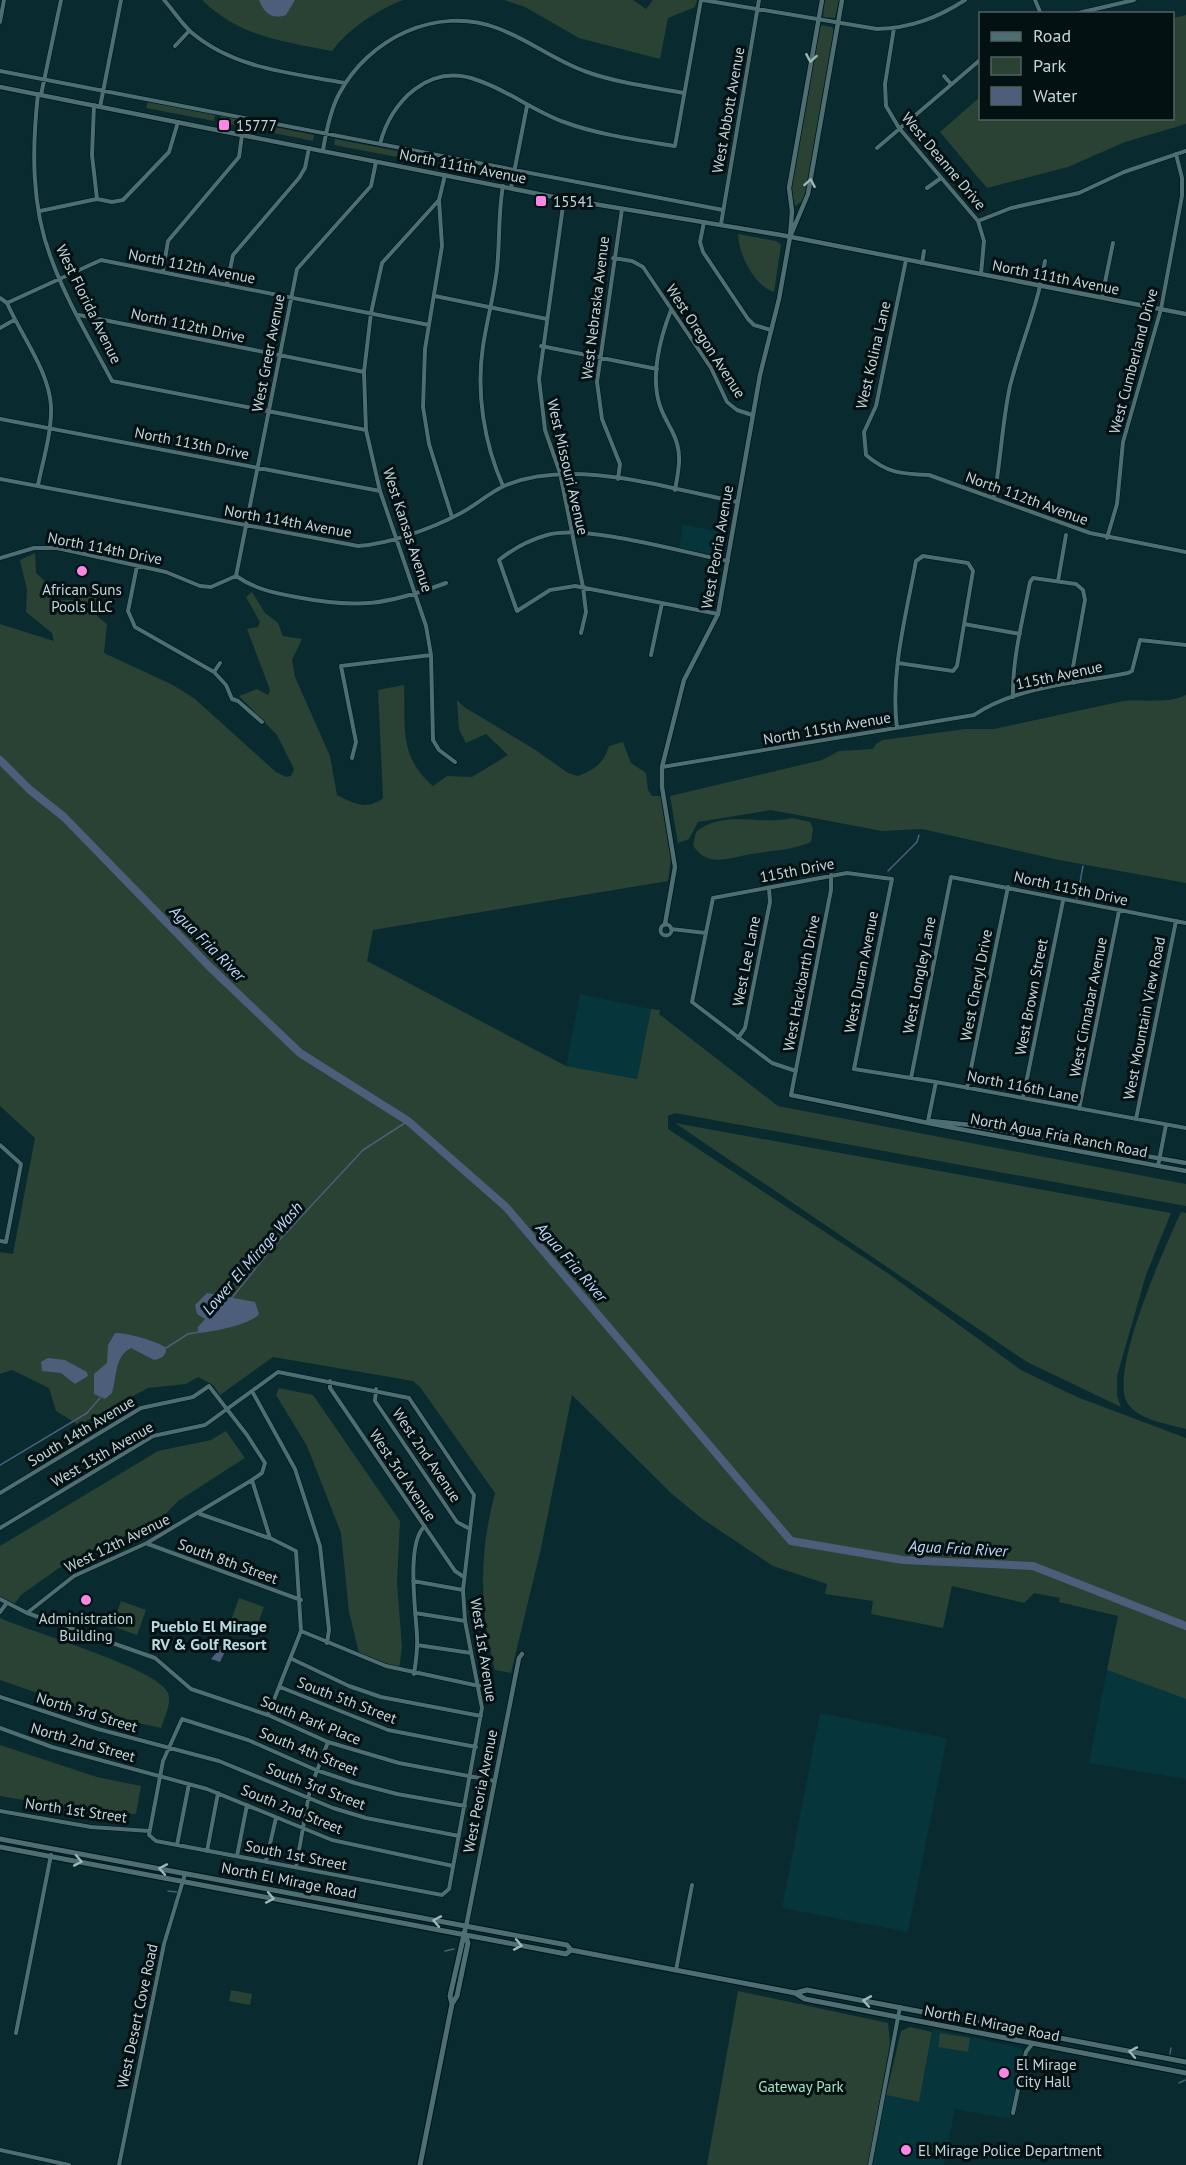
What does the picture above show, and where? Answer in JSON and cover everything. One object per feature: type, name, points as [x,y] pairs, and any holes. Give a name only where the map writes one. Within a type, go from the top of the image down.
[{"type":"main road","name":"North El Mirage Road","points":[[0,1839],[185,1873],[465,1930]]},
{"type":"main road","name":"North El Mirage Road","points":[[0,1846],[183,1881],[465,1930],[567,1945],[571,1950],[795,1993],[805,1999],[1186,2073]]},
{"type":"main road","name":"West Peoria Avenue","points":[[420,2165],[452,2004],[450,1996],[465,1930]]},
{"type":"main road","name":"North El Mirage Road","points":[[795,1993],[807,1990],[1186,2062]]},
{"type":"main road","points":[[805,1999],[807,1990]]},
{"type":"main road","points":[[1177,2071],[1179,2060]]},
{"type":"street","points":[[0,22],[4,0]]},
{"type":"street","name":"West Florida Avenue","points":[[61,0],[40,95],[34,141],[35,177],[44,235],[59,277],[78,315],[112,381],[269,411]]},
{"type":"street","points":[[97,199],[92,155],[97,106],[103,91],[121,0]]},
{"type":"street","points":[[164,0],[189,31],[224,54],[255,66],[345,83]]},
{"type":"street","points":[[380,144],[390,115],[404,96],[416,87],[439,78],[476,79],[527,106],[580,127],[675,146],[702,0],[861,28],[894,28],[934,18],[965,0]]},
{"type":"street","name":"West Abbott Avenue","points":[[721,224],[759,0]]},
{"type":"street","name":"West Peoria Avenue","points":[[790,237],[789,188],[822,0]]},
{"type":"street","name":"West Peoria Avenue","points":[[665,924],[675,867],[662,787],[662,767],[684,680],[718,614],[752,415],[790,237],[808,194],[842,0]]},
{"type":"street","points":[[1083,12],[1134,0]]},
{"type":"street","points":[[323,150],[337,96],[357,66],[381,45],[404,32],[449,21],[496,27],[547,55],[587,72],[684,93]]},
{"type":"street","name":"West Deanne Drive","points":[[894,28],[884,96],[889,113],[899,128],[978,221],[984,241],[981,274]]},
{"type":"street","points":[[175,46],[189,31]]},
{"type":"street","points":[[877,147],[979,62]]},
{"type":"street","name":"North 111th Avenue","points":[[0,71],[723,210]]},
{"type":"street","points":[[944,76],[951,84]]},
{"type":"street","name":"North 111th Avenue","points":[[0,87],[564,199],[721,224],[1186,314]]},
{"type":"street","points":[[511,188],[527,106]]},
{"type":"street","points":[[40,211],[97,199],[112,202],[130,194],[169,152],[178,122]]},
{"type":"street","points":[[163,271],[168,241],[239,157],[242,134]]},
{"type":"street","points":[[227,284],[233,255],[300,178],[305,168],[309,148]]},
{"type":"street","points":[[978,221],[1011,208],[1079,193],[1124,172],[1186,151]]},
{"type":"street","name":"West Cumberland Drive","points":[[1107,538],[1117,504],[1123,442],[1161,309],[1182,196],[1182,177],[1176,154]]},
{"type":"street","name":"West Greer Avenue","points":[[236,576],[297,269],[371,186],[376,161]]},
{"type":"street","name":"West Kansas Avenue","points":[[445,175],[439,200],[382,264],[371,313],[364,372],[366,430],[380,491],[426,626],[431,655],[433,740],[439,750],[455,762]]},
{"type":"street","points":[[927,188],[941,178]]},
{"type":"street","points":[[503,186],[498,212],[500,239],[497,272],[482,357],[481,397],[489,447],[503,487]]},
{"type":"street","name":"West Missouri Avenue","points":[[564,199],[538,379],[541,412],[560,473],[583,587],[586,612],[581,633]]},
{"type":"street","points":[[439,200],[442,246],[424,360],[423,407],[429,444],[452,518]]},
{"type":"street","name":"West Nebraska Avenue","points":[[618,479],[620,464],[604,428],[598,406],[597,382],[610,296],[613,258],[622,209]]},
{"type":"street","points":[[704,222],[700,242],[703,252],[748,319],[754,325],[771,330]]},
{"type":"street","points":[[1102,297],[1113,243]]},
{"type":"street","points":[[922,263],[924,251]]},
{"type":"street","name":"West Oregon Avenue","points":[[613,258],[632,261],[643,267],[708,363],[727,402],[736,410],[752,415]]},
{"type":"street","name":"North 112th Avenue","points":[[7,303],[59,277],[101,260],[429,325]]},
{"type":"street","name":"West Kolina Lane","points":[[866,455],[864,432],[876,406],[906,260]]},
{"type":"street","points":[[994,497],[1010,388],[1041,286],[1045,261]]},
{"type":"street","points":[[435,297],[547,319]]},
{"type":"street","points":[[0,298],[7,303],[46,382],[51,405],[50,427],[38,485]]},
{"type":"street","points":[[671,310],[657,369],[659,405],[677,441],[680,454],[675,490]]},
{"type":"street","name":"North 112th Drive","points":[[78,315],[364,372]]},
{"type":"street","points":[[0,328],[14,320]]},
{"type":"street","points":[[541,346],[657,369]]},
{"type":"street","points":[[269,411],[366,430]]},
{"type":"street","name":"North 113th Drive","points":[[0,419],[380,491]]},
{"type":"street","name":"North 112th Avenue","points":[[866,455],[882,468],[904,474],[928,476],[994,497],[1039,517],[1107,538],[1186,552]]},
{"type":"street","name":"North 114th Avenue","points":[[0,479],[349,546],[375,544],[452,518],[503,487],[530,478],[560,473],[586,473],[737,502]]},
{"type":"street","points":[[718,614],[583,587],[563,586],[550,590],[517,611],[499,560],[518,545],[549,534],[572,532],[728,561]]},
{"type":"street","points":[[1058,581],[1066,534]]},
{"type":"street","name":"North 114th Drive","points":[[0,558],[34,548],[57,548],[166,572],[200,586],[211,586],[236,576]]},
{"type":"street","points":[[897,728],[894,704],[898,663],[918,557],[971,566],[973,571],[964,624],[953,671],[898,663]]},
{"type":"street","points":[[137,566],[128,611],[135,627],[214,672],[226,686],[232,699],[238,701],[262,722]]},
{"type":"street","points":[[236,576],[260,590],[339,605],[380,603],[416,594],[446,583]]},
{"type":"street","points":[[1013,697],[1013,680],[1020,634],[1030,582],[1033,578],[1076,584],[1083,590],[1085,600],[1073,667],[1074,683]]},
{"type":"street","points":[[651,655],[662,603]]},
{"type":"street","points":[[964,624],[1020,634]]},
{"type":"street","name":"115th Avenue","points":[[992,703],[1132,671],[1140,640],[1186,645]]},
{"type":"street","points":[[352,758],[356,742],[341,666],[431,655]]},
{"type":"street","points":[[214,672],[220,663]]},
{"type":"street","name":"North 115th Avenue","points":[[662,767],[974,715],[992,703]]},
{"type":"street","points":[[886,878],[888,871]]},
{"type":"street","name":"115th Drive","points":[[706,933],[713,898],[854,872],[892,879]]},
{"type":"street","name":"West Hackbarth Drive","points":[[791,1095],[831,890],[831,875]]},
{"type":"street","name":"North 115th Drive","points":[[951,878],[1008,887],[1063,901],[1186,923]]},
{"type":"street","name":"West Longley Lane","points":[[911,1078],[951,878]]},
{"type":"street","name":"West Duran Avenue","points":[[854,1069],[892,879]]},
{"type":"street","name":"West Cheryl Drive","points":[[967,1088],[1008,887]]},
{"type":"street","name":"West Lee Lane","points":[[738,1038],[745,1028],[770,902],[769,888]]},
{"type":"street","name":"West Brown Street","points":[[1023,1098],[1063,901]]},
{"type":"street","name":"West Cinnabar Avenue","points":[[1080,1109],[1119,911]]},
{"type":"street","name":"West Mountain View Road","points":[[1136,1119],[1176,921]]},
{"type":"street","points":[[671,928],[670,934],[663,934],[661,928],[665,924],[671,928],[706,933],[692,1002],[772,1063],[796,1071]]},
{"type":"street","name":"North 116th Lane","points":[[854,1069],[1186,1128]]},
{"type":"street","points":[[928,1122],[936,1082]]},
{"type":"street","name":"North Agua Fria Ranch Road","points":[[791,1095],[1186,1171]]},
{"type":"street","name":"North Agua Fria Ranch Road","points":[[928,1122],[971,1125],[1186,1163]]},
{"type":"street","points":[[1158,1166],[1166,1125]]},
{"type":"street","points":[[0,1145],[21,1164],[6,1242],[0,1241]]},
{"type":"street","name":"West 13th Avenue","points":[[0,1528],[153,1436],[205,1425],[278,1372],[330,1381]]},
{"type":"street","points":[[330,1381],[376,1389]]},
{"type":"street","name":"West 3rd Avenue","points":[[330,1381],[330,1388],[424,1527],[455,1571],[464,1577]]},
{"type":"street","name":"South 14th Avenue","points":[[0,1493],[141,1408],[193,1397],[209,1386],[228,1409]]},
{"type":"street","name":"West 1st Avenue","points":[[376,1389],[409,1398],[474,1495],[468,1528],[463,1590],[465,1621],[479,1686],[481,1716],[446,1893]]},
{"type":"street","name":"West 2nd Avenue","points":[[376,1389],[375,1401],[457,1522],[468,1528]]},
{"type":"street","points":[[252,1391],[295,1469],[320,1546],[329,1630],[327,1642]]},
{"type":"street","points":[[228,1409],[265,1463],[262,1473],[252,1480],[270,1538]]},
{"type":"street","name":"West 12th Avenue","points":[[27,1613],[41,1599],[74,1576],[147,1543],[199,1514],[252,1480]]},
{"type":"street","points":[[199,1514],[270,1538],[296,1551],[301,1600],[301,1631],[292,1659],[268,1715]]},
{"type":"street","points":[[414,1674],[417,1645],[413,1581],[417,1539],[424,1527]]},
{"type":"street","name":"South 8th Street","points":[[147,1543],[301,1600]]},
{"type":"street","points":[[413,1581],[463,1590]]},
{"type":"street","points":[[0,1599],[27,1613]]},
{"type":"street","points":[[0,1612],[6,1604]]},
{"type":"street","name":"South Park Place","points":[[27,1613],[155,1659],[191,1689],[268,1715],[328,1743],[399,1763],[495,1781]]},
{"type":"street","points":[[415,1613],[465,1621]]},
{"type":"street","points":[[301,1631],[372,1662],[414,1674],[479,1686]]},
{"type":"street","points":[[417,1645],[471,1653]]},
{"type":"street","name":"West Peoria Avenue","points":[[465,1930],[519,1658],[522,1654]]},
{"type":"street","points":[[292,1659],[381,1697],[481,1716]]},
{"type":"street","name":"South 5th Street","points":[[280,1688],[388,1730],[476,1747]]},
{"type":"street","name":"North 3rd Street","points":[[0,1697],[98,1729],[168,1746]]},
{"type":"street","name":"South 4th Street","points":[[168,1746],[182,1719],[248,1740],[316,1770],[398,1794],[465,1806]]},
{"type":"street","name":"North 2nd Street","points":[[0,1728],[52,1747],[160,1776]]},
{"type":"street","points":[[296,1867],[308,1799],[316,1770],[328,1743]]},
{"type":"street","points":[[149,1831],[168,1746]]},
{"type":"street","name":"South 3rd Street","points":[[168,1746],[219,1761],[308,1799],[366,1818],[459,1836]]},
{"type":"street","name":"South 2nd Street","points":[[160,1776],[218,1793],[303,1829],[368,1849],[453,1866]]},
{"type":"street","points":[[177,1845],[189,1784]]},
{"type":"street","points":[[207,1851],[218,1793]]},
{"type":"street","points":[[237,1856],[247,1805]]},
{"type":"street","name":"North 1st Street","points":[[0,1811],[91,1827],[149,1831]]},
{"type":"street","points":[[266,1861],[276,1818]]},
{"type":"street","name":"South 1st Street","points":[[149,1831],[152,1840],[446,1893]]},
{"type":"street","points":[[16,2033],[53,1848]]},
{"type":"street","name":"West Desert Cove Road","points":[[119,2165],[164,1944],[185,1873]]},
{"type":"street","points":[[676,1970],[692,1886]]},
{"type":"street","points":[[870,2165],[900,2007]]},
{"type":"street","points":[[1013,2113],[1026,2052],[1033,2043]]},
{"type":"street","points":[[0,2151],[69,2165]]},
{"type":"shaded area","points":[[683,524],[728,534],[724,557],[679,548]]},
{"type":"shaded area","points":[[580,994],[651,1009],[637,1079],[566,1066]]},
{"type":"shaded area","points":[[1107,1670],[1186,1699],[1186,1779],[1089,1763]]},
{"type":"shaded area","points":[[820,1713],[947,1738],[908,1932],[782,1908]]},
{"type":"shaded area","points":[[933,2029],[1021,2048],[1023,2051],[1010,2119],[955,2109],[944,2165],[873,2165],[886,2095],[919,2102]]},
{"type":"green space","points":[[202,0],[403,0],[364,21],[347,34],[332,51],[279,40],[247,30],[216,12]]},
{"type":"green space","points":[[504,0],[633,0],[646,9],[653,0],[697,0],[695,7],[668,18],[660,59],[579,38],[525,7]]},
{"type":"green space","points":[[824,0],[839,0],[835,18],[823,17]]},
{"type":"green space","points":[[1186,15],[1186,124],[1125,142],[1068,167],[987,188],[940,132],[979,98],[979,120],[1174,120],[1174,18]]},
{"type":"green space","points":[[822,25],[832,27],[834,31],[807,190],[803,201],[795,206],[791,191],[819,29]]},
{"type":"green space","points":[[148,102],[215,115],[214,121],[146,108]]},
{"type":"green space","points":[[221,116],[314,135],[313,141],[220,122]]},
{"type":"green space","points":[[335,139],[398,151],[397,157],[334,145]]},
{"type":"green space","points":[[738,234],[776,241],[781,245],[774,292],[760,283],[748,268]]},
{"type":"green space","points":[[35,553],[36,573],[56,591],[58,600],[78,600],[86,586],[96,587],[97,616],[107,624],[104,653],[173,685],[195,699],[276,772],[286,777],[291,776],[294,769],[277,735],[239,696],[257,689],[268,695],[270,690],[247,629],[258,627],[260,622],[246,597],[252,592],[265,613],[278,623],[283,636],[302,639],[292,660],[295,677],[330,756],[337,795],[343,798],[366,805],[383,798],[378,690],[404,685],[405,728],[409,752],[422,775],[433,786],[447,776],[472,777],[508,755],[486,734],[466,743],[459,729],[457,700],[464,707],[534,749],[568,773],[578,776],[598,765],[609,746],[623,742],[631,763],[646,773],[648,790],[652,796],[661,796],[671,859],[668,881],[373,930],[367,961],[566,1066],[637,1079],[651,1009],[660,1010],[659,1014],[778,1106],[1186,1184],[1186,1206],[675,1113],[668,1116],[668,1129],[889,1274],[1021,1370],[1077,1397],[1186,1438],[1186,1699],[1107,1670],[1118,1616],[1059,1602],[1060,1598],[1034,1593],[1024,1603],[952,1586],[943,1628],[871,1614],[873,1601],[825,1594],[827,1584],[773,1566],[701,1518],[672,1494],[572,1395],[541,1548],[511,1673],[495,1670],[486,1626],[483,1582],[486,1537],[495,1493],[420,1387],[413,1381],[273,1357],[220,1395],[213,1385],[198,1377],[186,1384],[148,1388],[79,1425],[56,1411],[49,1388],[12,1370],[0,1374],[0,1252],[13,1254],[35,1138],[0,1106],[0,624],[54,641],[52,633],[26,612],[27,590],[20,560]]},
{"type":"green space","points":[[1186,695],[1186,883],[1059,860],[922,829],[882,831],[771,810],[698,822],[689,839],[678,843],[670,796],[822,760],[839,751],[873,749],[883,740],[966,729],[994,729],[1123,701],[1163,700]]},
{"type":"green space","points":[[792,818],[810,822],[813,828],[811,842],[788,849],[720,860],[705,857],[693,845],[696,832],[718,821]]},
{"type":"green space","points":[[675,1123],[1171,1213],[1146,1275],[1117,1376],[1117,1396],[1121,1407],[1027,1362]]},
{"type":"green space","points":[[1181,1212],[1186,1213],[1186,1429],[1154,1421],[1139,1414],[1128,1404],[1124,1388],[1125,1366],[1141,1309]]},
{"type":"green space","points":[[279,1388],[313,1395],[400,1521],[397,1583],[402,1647],[399,1670],[360,1657],[349,1612],[341,1533],[307,1446],[276,1395]]},
{"type":"green space","points":[[226,1431],[245,1458],[178,1501],[162,1518],[59,1568],[21,1595],[12,1607],[0,1599],[0,1546],[158,1451],[211,1440]]},
{"type":"green space","points":[[239,1598],[264,1607],[255,1632],[230,1623]]},
{"type":"green space","points":[[121,1601],[146,1610],[137,1635],[112,1626]]},
{"type":"green space","points":[[0,1618],[92,1651],[159,1683],[169,1697],[161,1728],[98,1714],[0,1680]]},
{"type":"green space","points":[[0,1745],[97,1777],[141,1786],[136,1814],[82,1810],[0,1796]]},
{"type":"green space","points":[[231,1990],[252,1994],[250,2005],[229,2001]]},
{"type":"green space","name":"Gateway Park","points":[[738,1991],[888,2023],[890,2043],[868,2165],[707,2165]]},
{"type":"green space","name":"Gateway Park","points":[[910,2027],[932,2032],[919,2102],[886,2095],[901,2031]]},
{"type":"green space","points":[[940,2033],[970,2038],[968,2052],[938,2047]]},
{"type":"water","points":[[259,0],[295,0],[286,15],[277,17],[266,12]]},
{"type":"water","points":[[207,1293],[255,1302],[259,1314],[239,1325],[198,1333],[198,1327],[205,1319],[197,1314],[195,1305]]},
{"type":"water","points":[[115,1333],[162,1345],[166,1348],[166,1353],[154,1360],[131,1348],[119,1362],[112,1393],[105,1399],[94,1394],[94,1374],[107,1363],[108,1345]]},
{"type":"water","points":[[48,1358],[65,1360],[87,1372],[88,1376],[75,1384],[61,1373],[42,1371],[41,1362]]},
{"type":"water","points":[[220,1637],[228,1640],[229,1643],[220,1662],[211,1659],[217,1652],[214,1651]]},
{"type":"waterway","name":"Agua Fria River","points":[[0,760],[30,790],[64,817],[209,966],[300,1053],[408,1121],[506,1207],[791,1541],[903,1560],[1033,1566],[1186,1626]]},
{"type":"waterway","points":[[888,871],[917,842],[919,835]]},
{"type":"waterway","points":[[1077,899],[1083,866]]},
{"type":"waterway","name":"Lower El Mirage Wash","points":[[231,1299],[272,1248],[363,1150],[408,1121]]},
{"type":"waterway","name":"Lower El Mirage Wash","points":[[166,1348],[188,1334],[199,1332]]},
{"type":"waterway","name":"Lower El Mirage Wash","points":[[0,1465],[87,1413],[100,1398]]},
{"type":"waterway","points":[[168,1891],[177,1892]]},
{"type":"waterway","points":[[445,1951],[454,1949]]},
{"type":"waterway","points":[[1170,2054],[1171,2048]]},
{"type":"waterway","points":[[1179,2083],[1185,2080]]},
{"type":"place","name":"15777","points":[[224,125]]},
{"type":"place","name":"15541","points":[[541,201]]},
{"type":"place","name":"African Suns Pools LLC","points":[[82,571]]},
{"type":"place","name":"Administration Building","points":[[86,1600]]},
{"type":"place","name":"El Mirage City Hall","points":[[1004,2073]]},
{"type":"place","name":"El Mirage Police Department","points":[[906,2150]]},
{"type":"district","name":"Pueblo El Mirage RV & Golf Resort","points":[[209,1635]]}]
